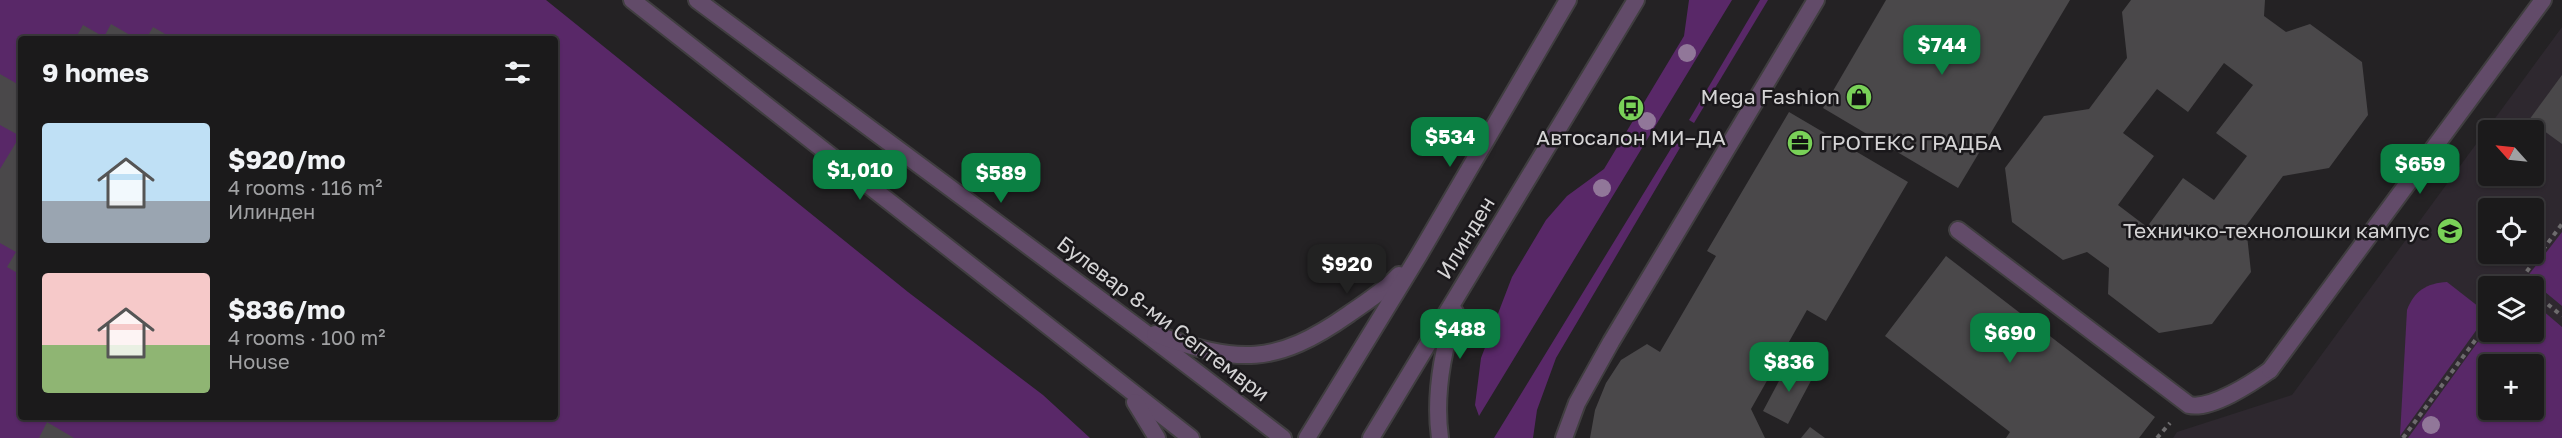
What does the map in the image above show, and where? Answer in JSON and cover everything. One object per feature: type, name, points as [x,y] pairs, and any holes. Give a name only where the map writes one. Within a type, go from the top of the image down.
[{"type":"street","points":[[632,0],[1191,438]]},
{"type":"street","name":"Булевар 8-ми Септември","points":[[697,0],[1283,438]]},
{"type":"street","name":"Илинден","points":[[1307,438],[1419,255],[1568,0]]},
{"type":"street","name":"Илинден","points":[[1371,438],[1636,0]]},
{"type":"street","points":[[1564,438],[1577,404],[1611,342],[1816,0]]},
{"type":"street","points":[[1958,230],[2189,405],[2202,406],[2270,370],[2543,0]]},
{"type":"street","points":[[1140,329],[1213,352],[1244,355],[1284,350],[1308,341],[1388,286],[1419,255]]},
{"type":"street","points":[[1440,438],[1437,407],[1439,379],[1446,341],[1466,282]]},
{"type":"street","points":[[1110,375],[1133,398],[1149,421],[1156,438]]},
{"type":"path","points":[[2524,276],[2562,224]]},
{"type":"path","points":[[2544,301],[2562,316]]},
{"type":"path","points":[[2403,438],[2478,337]]},
{"type":"path","points":[[2157,438],[2168,424]]},
{"type":"shaded area","points":[[0,0],[546,0],[908,292],[1043,395],[1090,438],[0,438]]},
{"type":"shaded area","points":[[1689,0],[1732,0],[1479,416],[1475,405],[1481,358],[1512,277],[1546,220],[1567,196],[1604,169],[1684,36]]},
{"type":"shaded area","points":[[1760,0],[1768,0],[1694,123],[1689,120]]},
{"type":"shaded area","name":"Техничко-технолошки кампус","points":[[2562,27],[2562,438],[2173,438],[2177,432],[2292,395],[2478,141],[2478,186],[2544,186],[2544,120],[2494,120]]},
{"type":"shaded area","points":[[1675,142],[1681,146],[1556,358],[1537,410],[1533,438],[1494,438]]},
{"type":"shaded area","points":[[2562,232],[2562,306],[2544,291],[2544,276],[2528,276],[2537,264],[2544,264],[2544,255]]},
{"type":"shaded area","points":[[2447,282],[2478,306],[2478,328],[2400,436],[2407,310],[2417,293],[2433,284]]},
{"type":"shaded area","points":[[2544,312],[2562,327],[2562,438],[2408,438],[2478,342],[2544,342]]},
{"type":"building","points":[[1886,0],[2070,0],[1958,188],[1823,108]]},
{"type":"building","points":[[2131,0],[2265,0],[2264,16],[2286,32],[2310,24],[2362,62],[2368,115],[2329,168],[2283,176],[2246,226],[2251,272],[2212,324],[2159,333],[2108,294],[2109,268],[2087,252],[2063,260],[2012,222],[2005,168],[2044,116],[2089,109],[2127,58],[2122,12]],"holes":[[[2224,63],[2253,85],[2216,133],[2247,156],[2214,200],[2183,178],[2147,227],[2118,205],[2154,156],[2123,133],[2157,89],[2188,112]]]},
{"type":"building","points":[[111,24],[132,36],[105,36]]},
{"type":"building","points":[[83,25],[102,36],[77,36]]},
{"type":"building","points":[[153,27],[169,36],[148,36]]},
{"type":"building","points":[[0,74],[18,84],[18,135],[0,125]]},
{"type":"building","points":[[2562,75],[2562,144],[2544,131],[2544,120],[2529,120]]},
{"type":"building","points":[[1789,112],[1908,182],[1826,321],[1807,310],[1751,409],[1765,438],[1590,438],[1595,410],[1606,383],[1621,360],[1647,344],[1660,352],[1716,256],[1707,251]]},
{"type":"building","points":[[18,139],[18,273],[7,267],[16,252],[0,243],[0,169]]},
{"type":"building","points":[[1946,256],[2155,417],[2139,438],[2006,438],[2010,432],[1885,336]]},
{"type":"building","points":[[1789,362],[1814,375],[1788,424],[1763,411]]},
{"type":"building","points":[[47,422],[74,438],[39,438]]},
{"type":"building","points":[[1810,427],[1825,438],[1801,438]]},
{"type":"place","name":"Mega Fashion","points":[[1859,97]]},
{"type":"place","name":"Автосалон МИ–ДА","points":[[1631,108]]},
{"type":"place","name":"ГРОТЕКС ГРАДБА","points":[[1800,143]]},
{"type":"place","name":"Техничко-технолошки кампус","points":[[2450,231]]}]
